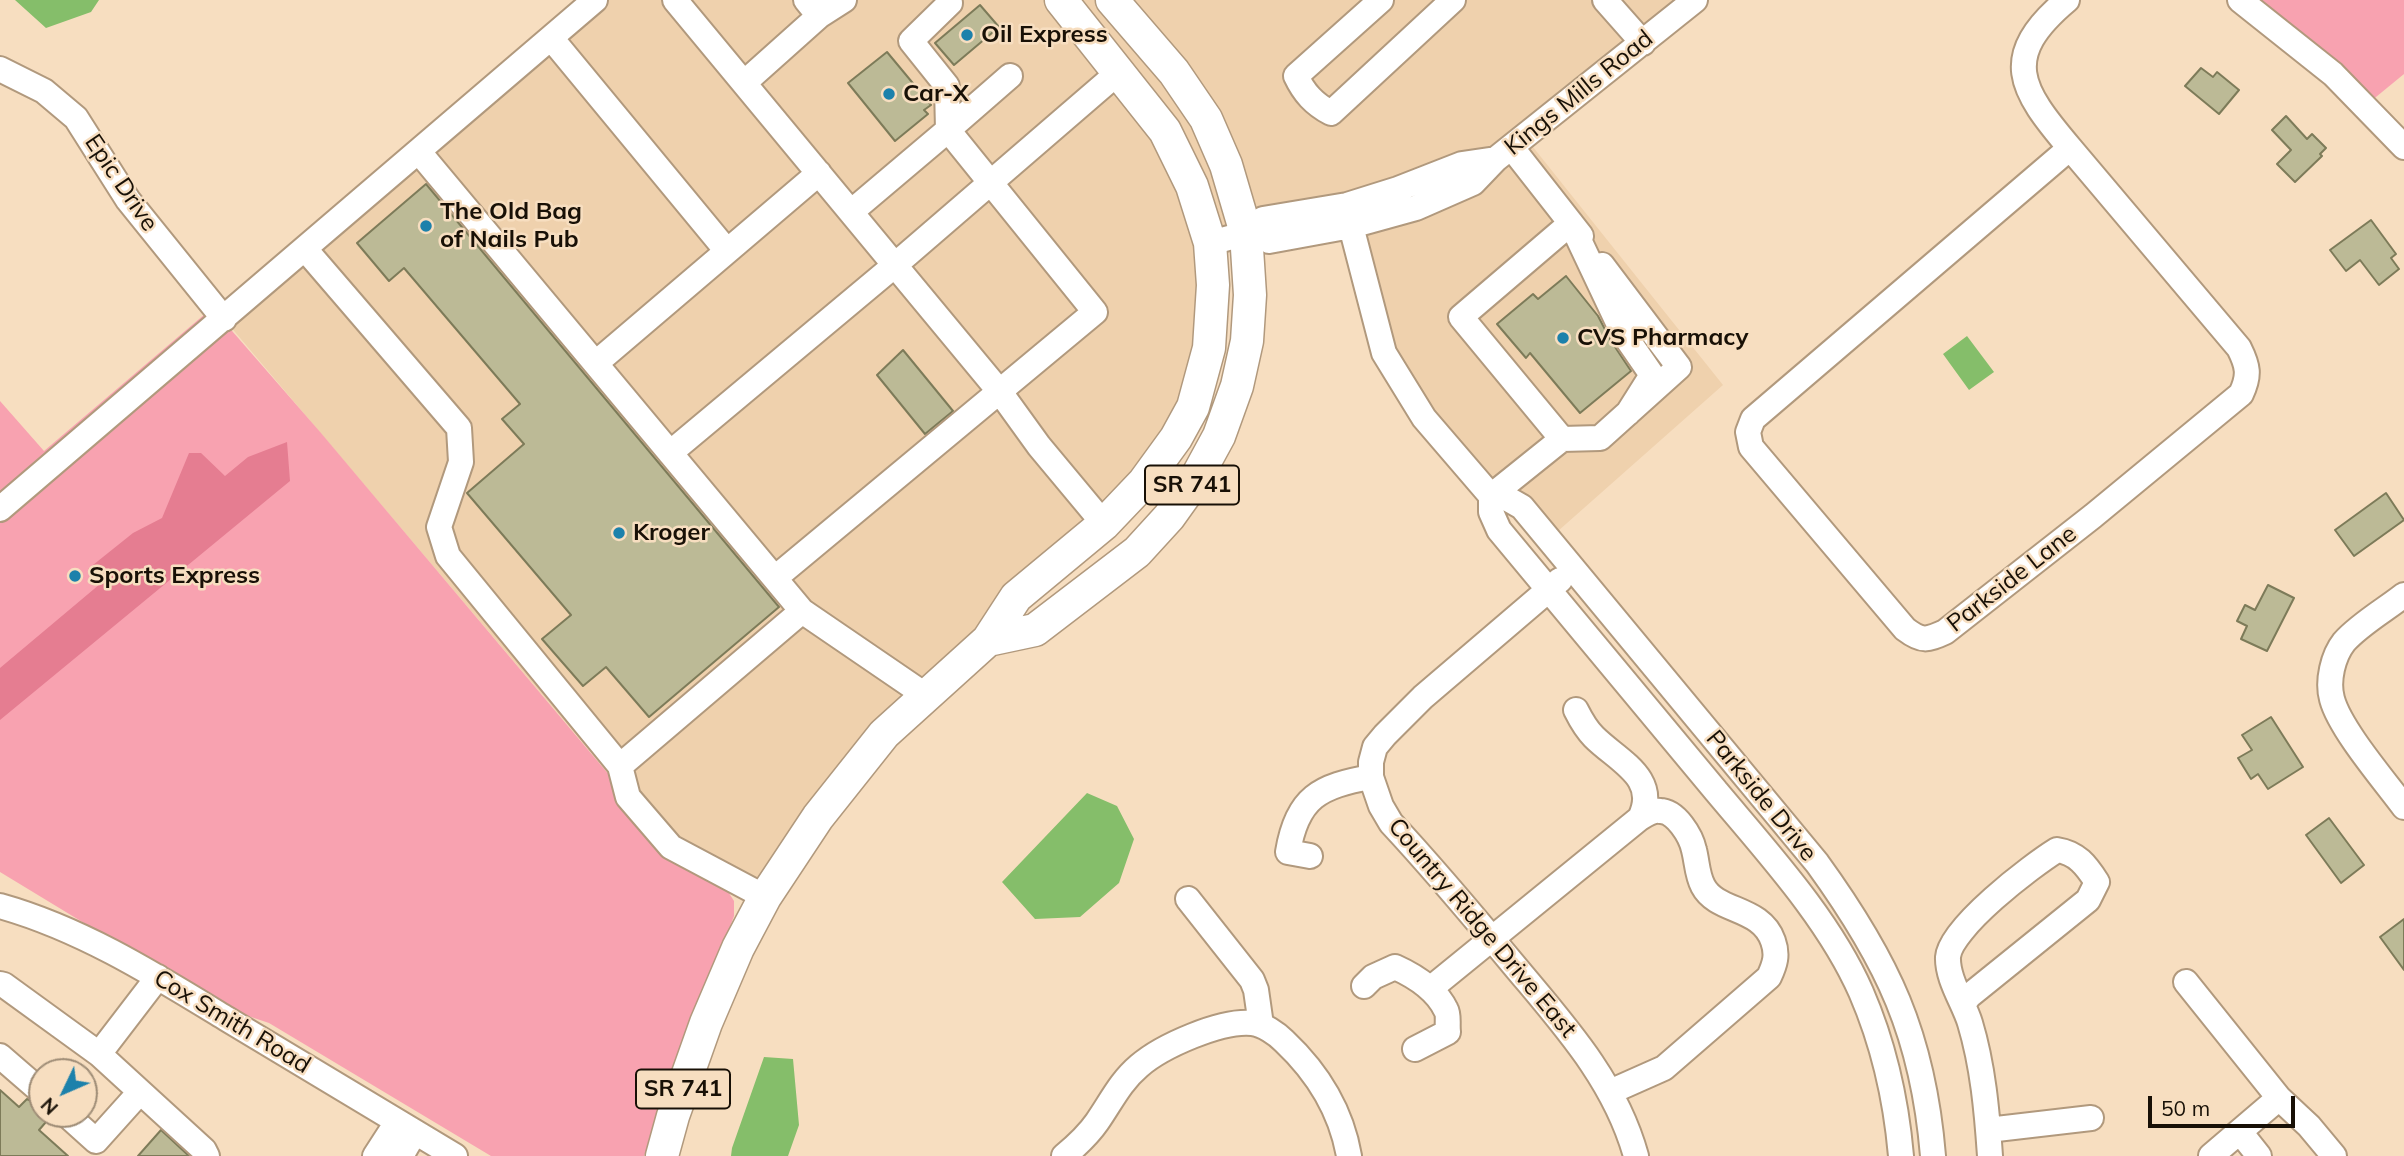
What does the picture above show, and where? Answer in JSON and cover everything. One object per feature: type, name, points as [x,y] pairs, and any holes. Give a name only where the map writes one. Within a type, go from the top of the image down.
[{"type":"main road","name":"SR 741","points":[[662,1156],[673,1116],[706,1023],[738,948],[765,897],[818,817],[884,734],[988,640],[1016,597],[1104,524],[1144,482],[1176,438],[1193,407],[1209,348],[1213,285],[1210,243],[1192,186],[1166,131],[1061,0]]},
{"type":"main road","name":"SR 741","points":[[988,640],[1035,630],[1137,552],[1169,517],[1194,482],[1219,436],[1237,386],[1247,341],[1251,232],[1226,165],[1206,119],[1174,72],[1112,0]]},
{"type":"street","points":[[0,509],[595,0]]},
{"type":"street","points":[[675,0],[1000,392],[1039,446],[1104,524]]},
{"type":"street","points":[[744,83],[812,8],[844,0]]},
{"type":"street","points":[[1381,0],[1297,75],[1303,90],[1318,106],[1331,113],[1453,0]]},
{"type":"street","points":[[1605,0],[1643,43]]},
{"type":"street","name":"Kings Mills Road","points":[[1251,232],[1269,242],[1351,226],[1416,208],[1473,183],[1504,154],[1695,0]]},
{"type":"street","name":"Parkside Lane","points":[[2067,0],[2045,18],[2027,43],[2024,65],[2027,89],[2045,118],[2239,348],[2249,368],[2248,380],[2241,394],[2093,516],[1945,632],[1928,639],[1916,638],[1905,629],[1751,447],[1748,432],[1753,419],[2070,148]]},
{"type":"street","points":[[2240,0],[2333,74],[2404,147]]},
{"type":"street","points":[[775,578],[1095,312],[948,130],[947,86],[911,41],[950,3]]},
{"type":"street","points":[[551,38],[727,251]]},
{"type":"street","name":"Epic Drive","points":[[0,69],[44,91],[76,118],[128,200],[225,318]]},
{"type":"street","points":[[670,453],[895,265],[1120,71]]},
{"type":"street","points":[[851,212],[1010,76]]},
{"type":"street","points":[[419,152],[802,611],[925,695]]},
{"type":"street","points":[[1491,496],[1562,439],[1600,438],[1679,367],[1571,223],[1504,154]]},
{"type":"street","name":"Kings Mills Road","points":[[1210,243],[1251,232],[1263,219],[1347,205],[1462,164],[1504,154]]},
{"type":"street","points":[[596,363],[819,173]]},
{"type":"street","points":[[1562,439],[1461,317],[1571,223]]},
{"type":"street","name":"Parkside Drive","points":[[1351,226],[1384,353],[1424,418],[1491,496],[1492,512],[1499,530],[1733,812],[1814,914],[1838,951],[1860,990],[1877,1031],[1898,1118],[1901,1156]]},
{"type":"street","points":[[305,249],[459,428],[461,462],[439,527],[449,556],[620,766],[628,797],[671,847],[765,897]]},
{"type":"street","name":"Parkside Drive","points":[[1491,496],[1508,499],[1521,507],[1574,568],[1758,792],[1851,911],[1881,961],[1906,1019],[1921,1070],[1933,1156]]},
{"type":"street","points":[[1310,856],[1288,852],[1291,832],[1304,807],[1324,789],[1342,782],[1371,777],[1375,747],[1385,735],[1423,697],[1574,568]]},
{"type":"street","points":[[2404,595],[2345,641],[2333,663],[2330,687],[2340,716],[2404,807]]},
{"type":"street","points":[[620,766],[802,611]]},
{"type":"street","points":[[1576,710],[1595,738],[1622,759],[1638,776],[1647,797],[1640,818]]},
{"type":"street","name":"Country Ridge Drive East","points":[[1371,777],[1378,799],[1391,823],[1575,1038],[1622,1113],[1636,1156]]},
{"type":"street","points":[[1733,812],[1758,792]]},
{"type":"street","points":[[1430,989],[1640,818],[1665,811],[1675,818],[1686,832],[1694,848],[1703,887],[1715,899],[1762,922],[1771,934],[1776,948],[1775,963],[1769,977],[1678,1057],[1649,1076],[1610,1092]]},
{"type":"street","points":[[1963,1004],[2031,944],[2088,900],[2097,882],[2087,866],[2072,852],[2057,850],[1980,912],[1953,940],[1948,958],[1980,1066],[1990,1156]]},
{"type":"street","points":[[1188,899],[1246,971],[1256,990],[1261,1026]]},
{"type":"street","name":"Cox Smith Road","points":[[0,906],[35,916],[90,940],[158,977],[455,1156]]},
{"type":"street","points":[[1364,986],[1373,977],[1395,967],[1416,977],[1430,989],[1447,1011],[1448,1032],[1415,1049]]},
{"type":"street","points":[[99,1054],[158,977]]},
{"type":"street","points":[[2186,982],[2280,1098],[2309,1126],[2334,1156]]},
{"type":"street","points":[[0,984],[99,1054],[204,1150],[207,1156]]},
{"type":"street","points":[[1064,1156],[1087,1135],[1125,1079],[1148,1058],[1205,1031],[1254,1022],[1280,1037],[1311,1069],[1341,1122],[1349,1156]]},
{"type":"street","points":[[0,1056],[28,1080]]},
{"type":"street","points":[[82,1128],[96,1141],[141,1092]]},
{"type":"street","points":[[2211,1156],[2280,1098]]},
{"type":"street","points":[[1988,1130],[2091,1118]]},
{"type":"street","points":[[376,1156],[406,1127]]},
{"type":"street","points":[[401,1156],[406,1127]]},
{"type":"street","points":[[2240,1132],[2259,1156]]},
{"type":"shaded area","points":[[15,0],[99,0],[91,12],[46,28]]},
{"type":"shaded area","points":[[595,0],[1696,0],[1525,137],[1723,385],[1549,539],[1508,499],[1384,353],[1351,226],[1211,243],[1193,407],[925,695],[765,897],[671,847],[224,319]]},
{"type":"shaded area","points":[[2240,0],[2404,0],[2404,74],[2365,106]]},
{"type":"shaded area","points":[[212,308],[616,783],[727,890],[734,901],[734,916],[644,1156],[491,1156],[269,1023],[224,1008],[0,872],[0,401],[44,451]]},
{"type":"shaded area","points":[[1967,336],[1994,372],[1969,390],[1943,354]]},
{"type":"shaded area","points":[[287,442],[290,481],[0,720],[0,668],[100,584],[88,569],[133,533],[162,518],[189,453],[201,453],[225,476],[248,457]]},
{"type":"shaded area","points":[[1087,793],[1117,806],[1134,839],[1119,883],[1080,917],[1035,919],[1002,882]]},
{"type":"shaded area","points":[[764,1057],[793,1059],[799,1125],[788,1156],[731,1156],[732,1148]]},
{"type":"building","name":"Oil Express","points":[[980,5],[999,27],[954,65],[935,43]]},
{"type":"building","name":"Car-X","points":[[887,52],[931,105],[924,110],[928,114],[895,141],[848,83]]},
{"type":"building","points":[[2201,68],[2213,77],[2217,72],[2239,90],[2219,114],[2185,86]]},
{"type":"building","points":[[2286,116],[2307,139],[2312,134],[2326,148],[2320,154],[2322,156],[2295,182],[2277,164],[2291,150],[2272,130]]},
{"type":"building","points":[[426,184],[779,607],[649,717],[606,667],[583,686],[542,639],[571,615],[467,493],[524,444],[502,419],[520,404],[404,268],[389,281],[357,243]]},
{"type":"building","points":[[2371,220],[2396,254],[2391,258],[2399,269],[2379,285],[2360,260],[2346,271],[2330,250]]},
{"type":"building","name":"CVS Pharmacy","points":[[1566,276],[1598,316],[1631,371],[1580,413],[1530,353],[1526,358],[1497,324],[1533,294],[1538,299]]},
{"type":"building","points":[[903,350],[953,411],[925,434],[877,375]]},
{"type":"building","points":[[2386,493],[2404,520],[2354,556],[2335,530]]},
{"type":"building","points":[[2268,585],[2294,598],[2267,651],[2241,639],[2247,626],[2237,621],[2245,605],[2255,610]]},
{"type":"building","points":[[2271,717],[2303,767],[2268,789],[2258,774],[2251,779],[2238,758],[2252,750],[2242,735]]},
{"type":"building","points":[[2329,818],[2364,865],[2341,883],[2306,835]]},
{"type":"building","points":[[2404,919],[2404,970],[2380,937]]},
{"type":"building","points":[[0,1090],[19,1107],[28,1100],[28,1128],[41,1128],[39,1130],[68,1156],[0,1156]]},
{"type":"building","points":[[161,1130],[189,1156],[138,1156]]},
{"type":"place","name":"Oil Express","points":[[967,35]]},
{"type":"place","name":"Car-X","points":[[889,94]]},
{"type":"place","name":"The Old Bag of Nails Pub","points":[[426,226]]},
{"type":"place","name":"CVS Pharmacy","points":[[1563,338]]},
{"type":"place","name":"Kroger","points":[[619,533]]},
{"type":"place","name":"Sports Express","points":[[75,576]]}]
